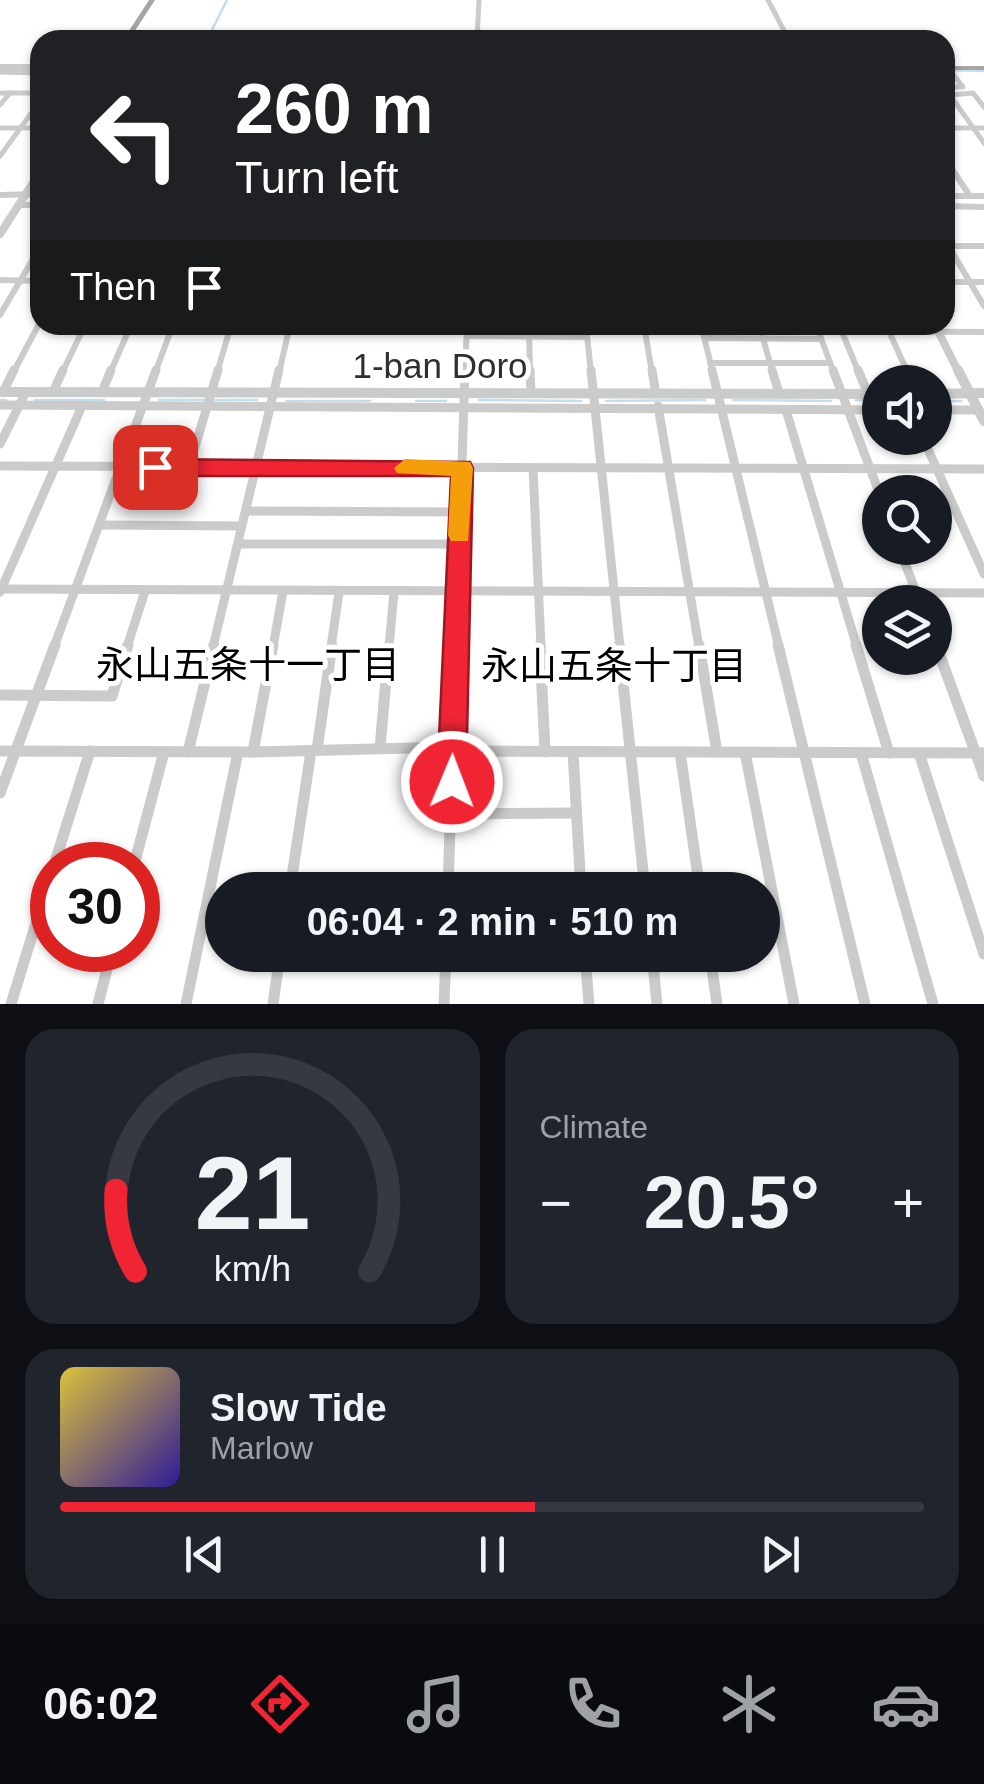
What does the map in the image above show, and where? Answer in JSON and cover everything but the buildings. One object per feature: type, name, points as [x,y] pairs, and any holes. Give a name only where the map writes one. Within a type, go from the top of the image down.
[{"type":"main road","points":[[132,30],[152,0]]},
{"type":"main road","points":[[955,69],[982,70]]},
{"type":"street","points":[[477,30],[478,0]]},
{"type":"street","points":[[768,0],[784,30]]},
{"type":"street","points":[[0,70],[30,70]]},
{"type":"street","points":[[955,77],[969,93]]},
{"type":"street","points":[[955,87],[962,87]]},
{"type":"street","points":[[0,93],[30,92]]},
{"type":"street","points":[[0,105],[10,93]]},
{"type":"street","points":[[955,94],[973,93],[984,107]]},
{"type":"street","points":[[955,102],[984,143]]},
{"type":"street","points":[[0,156],[30,115]]},
{"type":"street","points":[[0,128],[30,128]]},
{"type":"street","points":[[955,128],[984,128]]},
{"type":"street","points":[[955,173],[970,196]]},
{"type":"street","points":[[0,234],[30,188]]},
{"type":"street","points":[[0,195],[30,194]]},
{"type":"street","points":[[955,196],[984,196]]},
{"type":"street","points":[[19,205],[30,205]]},
{"type":"street","points":[[955,207],[983,208]]},
{"type":"street","points":[[955,244],[984,246]]},
{"type":"street","points":[[955,259],[984,306]]},
{"type":"street","points":[[0,315],[30,264]]},
{"type":"street","points":[[0,280],[30,280]]},
{"type":"street","points":[[955,282],[984,282]]},
{"type":"street","points":[[955,330],[984,332]]},
{"type":"street","points":[[2,392],[33,335]]},
{"type":"street","points":[[53,392],[80,335]]},
{"type":"street","points":[[102,392],[127,335]]},
{"type":"street","points":[[0,793],[170,335]]},
{"type":"street","points":[[189,467],[228,335]]},
{"type":"street","points":[[188,752],[288,335]]},
{"type":"street","points":[[449,872],[467,335]]},
{"type":"street","points":[[517,335],[587,337],[643,872]]},
{"type":"street","points":[[646,335],[716,752]]},
{"type":"street","points":[[704,335],[864,1004]]},
{"type":"street","points":[[762,335],[780,393]]},
{"type":"street","points":[[705,338],[791,335]]},
{"type":"street","points":[[820,335],[872,475]]},
{"type":"street","points":[[843,335],[862,380]]},
{"type":"street","points":[[890,335],[904,365]]},
{"type":"street","points":[[940,335],[981,411]]},
{"type":"street","points":[[529,336],[531,393]]},
{"type":"street","points":[[710,363],[830,363]]},
{"type":"street","name":"1-ban Doro","points":[[2,392],[148,392],[210,400],[274,392],[531,393],[594,400],[657,400],[718,393],[862,394]]},
{"type":"street","points":[[0,444],[26,392]]},
{"type":"street","points":[[111,406],[118,392]]},
{"type":"street","points":[[952,394],[984,394]]},
{"type":"street","points":[[0,405],[145,406],[210,400],[271,406],[464,406],[594,400]]},
{"type":"street","points":[[657,400],[786,410],[862,409]]},
{"type":"street","points":[[82,406],[0,590],[862,594]]},
{"type":"street","points":[[786,410],[889,752]]},
{"type":"street","points":[[952,410],[981,411]]},
{"type":"street","points":[[931,455],[984,574]]},
{"type":"street","points":[[0,466],[984,469]]},
{"type":"street","points":[[533,468],[545,752]]},
{"type":"street","points":[[246,510],[460,512]]},
{"type":"street","points":[[100,525],[242,526]]},
{"type":"street","points":[[238,544],[459,544]]},
{"type":"street","points":[[0,695],[112,696],[145,591]]},
{"type":"street","points":[[253,752],[283,592]]},
{"type":"street","points":[[293,872],[339,592]]},
{"type":"street","points":[[380,748],[394,592]]},
{"type":"street","points":[[952,595],[984,593]]},
{"type":"street","points":[[948,675],[980,753],[984,776]]},
{"type":"street","points":[[0,751],[380,748],[980,753]]},
{"type":"street","points":[[62,842],[90,751]]},
{"type":"street","points":[[140,842],[164,752]]},
{"type":"street","points":[[186,1004],[238,752]]},
{"type":"street","points":[[573,752],[580,872]]},
{"type":"street","points":[[680,752],[697,872]]},
{"type":"street","points":[[745,752],[794,1004]]},
{"type":"street","points":[[861,752],[933,1004]]},
{"type":"street","points":[[919,753],[984,954]]},
{"type":"street","points":[[451,814],[576,813]]},
{"type":"street","points":[[10,1004],[30,942]]},
{"type":"street","points":[[98,1004],[106,972]]},
{"type":"street","points":[[273,1004],[278,972]]},
{"type":"street","points":[[444,1004],[445,972]]},
{"type":"street","points":[[587,972],[589,1004]]},
{"type":"street","points":[[654,972],[657,1004]]},
{"type":"street","points":[[712,972],[717,1004]]},
{"type":"waterway","points":[[212,30],[227,0]]},
{"type":"waterway","points":[[955,70],[984,71]]},
{"type":"waterway","points":[[0,400],[6,400]]},
{"type":"waterway","points":[[35,400],[104,400]]},
{"type":"waterway","points":[[159,400],[257,400]]},
{"type":"waterway","points":[[479,400],[581,401]]},
{"type":"waterway","points":[[606,401],[705,400]]},
{"type":"waterway","points":[[733,400],[831,401]]},
{"type":"waterway","points":[[856,400],[862,400]]},
{"type":"waterway","points":[[286,401],[370,401]]},
{"type":"waterway","points":[[416,401],[446,401]]},
{"type":"waterway","points":[[952,401],[961,401]]},
{"type":"slow traffic","points":[[405,468],[462,468],[460,535]]},
{"type":"district","name":"永山五条十一丁目","points":[[248,665]]},
{"type":"district","name":"永山五条十丁目","points":[[614,666]]},
{"type":"route","points":[[155,467],[462,468],[452,782]]}]
